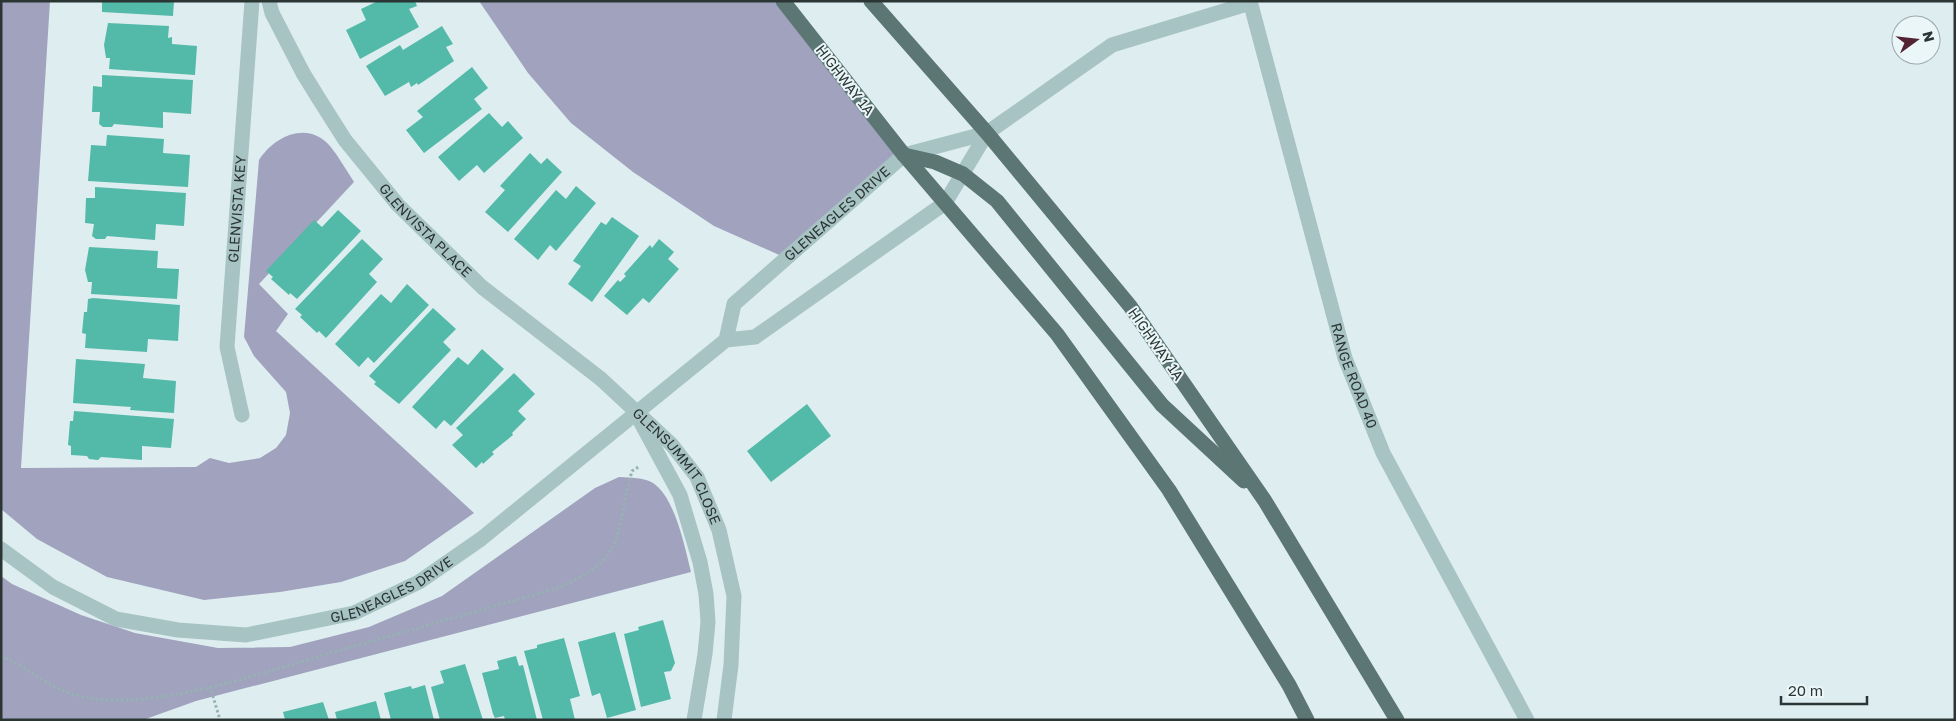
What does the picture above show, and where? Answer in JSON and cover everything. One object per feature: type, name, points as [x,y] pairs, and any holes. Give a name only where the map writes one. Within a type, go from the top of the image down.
[{"type":"main road","name":"HIGHWAY 1A","points":[[783,1],[904,155],[1057,334],[1169,490],[1289,685],[1307,720]]},
{"type":"main road","name":"HIGHWAY 1A","points":[[871,1],[987,133],[1130,306],[1265,501],[1397,720]]},
{"type":"main road","points":[[904,155],[934,162],[963,174],[997,201],[1162,406],[1265,501]]},
{"type":"street","name":"GLENVISTA KEY","points":[[242,415],[228,347],[252,1]]},
{"type":"street","name":"GLENVISTA PLACE","points":[[269,1],[272,13],[319,99],[345,140],[398,205],[482,287],[601,379],[636,414]]},
{"type":"street","name":"GLENEAGLES DRIVE","points":[[726,340],[734,304],[904,155],[987,133],[1112,45],[1250,2]]},
{"type":"street","name":"RANGE ROAD 40","points":[[1250,2],[1345,358],[1383,453],[1527,720]]},
{"type":"street","name":"GLENEAGLES DRIVE","points":[[1,549],[53,587],[116,619],[169,629],[246,635],[354,613],[419,582],[481,539],[726,340],[755,337],[945,203],[987,133]]},
{"type":"street","name":"GLENSUMMIT CLOSE","points":[[636,414],[680,495],[700,562],[708,622],[705,654],[694,720]]},
{"type":"street","name":"GLENSUMMIT CLOSE","points":[[636,414],[672,445],[697,477],[720,530],[734,596],[731,665],[724,720]]},
{"type":"path","points":[[210,686],[220,720]]},
{"type":"shaded area","points":[[1,1],[50,1],[21,468],[196,467],[210,458],[229,463],[260,458],[276,448],[286,435],[290,413],[286,392],[254,356],[244,337],[259,160],[265,151],[282,138],[302,133],[312,134],[321,138],[330,146],[354,182],[259,284],[288,314],[276,331],[474,513],[405,561],[341,582],[280,592],[204,600],[107,577],[37,539],[1,509]]},
{"type":"shaded area","points":[[479,1],[781,1],[904,155],[786,258],[714,226],[633,172],[571,123],[528,73]]},
{"type":"shaded area","points":[[619,477],[645,480],[653,483],[661,490],[678,524],[691,572],[196,701],[143,720],[1,720],[1,576],[12,584],[81,615],[135,633],[218,648],[290,647],[369,627],[442,596],[595,488]]},
{"type":"building","points":[[102,1],[174,1],[173,16],[102,12]]},
{"type":"building","points":[[378,1],[415,1],[417,6],[409,9],[419,27],[360,59],[346,30],[366,20],[361,9]]},
{"type":"building","points":[[108,23],[169,26],[168,38],[172,37],[172,44],[197,46],[195,75],[109,69],[110,58],[106,58],[104,45]]},
{"type":"building","points":[[442,26],[453,44],[446,47],[454,61],[418,85],[417,83],[411,87],[409,82],[385,96],[366,66],[400,45],[403,50]]},
{"type":"building","points":[[472,67],[488,88],[474,99],[482,109],[424,153],[406,130],[423,117],[417,111]]},
{"type":"building","points":[[102,75],[193,80],[191,114],[163,112],[163,128],[114,124],[112,127],[103,127],[99,124],[100,112],[92,112],[93,86],[102,87]]},
{"type":"building","points":[[489,113],[502,127],[508,121],[523,138],[484,173],[477,165],[459,181],[438,157]]},
{"type":"building","points":[[107,135],[164,139],[163,153],[190,155],[188,187],[88,181],[91,145],[106,146]]},
{"type":"building","points":[[530,153],[541,164],[547,158],[562,172],[508,232],[485,212],[505,190],[500,186]]},
{"type":"building","points":[[576,186],[596,203],[556,251],[550,245],[538,260],[514,239],[556,190],[566,199]]},
{"type":"building","points":[[95,187],[186,193],[184,226],[156,224],[155,240],[107,236],[105,239],[96,239],[92,236],[94,224],[85,223],[86,198],[95,198]]},
{"type":"building","points":[[338,210],[361,231],[297,299],[290,293],[289,295],[271,279],[273,277],[266,271],[314,220],[322,227]]},
{"type":"building","points":[[612,217],[639,236],[592,302],[568,284],[581,266],[573,261],[601,222],[606,225]]},
{"type":"building","points":[[362,239],[383,259],[369,274],[377,282],[326,338],[319,331],[317,333],[300,317],[302,315],[295,309]]},
{"type":"building","points":[[659,239],[674,252],[668,259],[679,269],[649,303],[643,298],[627,315],[604,296],[618,280],[620,282],[626,276],[624,274],[650,245],[652,248]]},
{"type":"building","points":[[89,247],[158,251],[157,268],[179,269],[177,299],[91,294],[92,282],[88,282],[85,270]]},
{"type":"building","points":[[407,284],[429,305],[374,363],[368,357],[359,367],[335,344],[381,294],[391,303]]},
{"type":"building","points":[[88,299],[180,305],[178,341],[148,339],[147,352],[85,348],[86,334],[82,333],[84,312],[87,312]]},
{"type":"building","points":[[433,308],[456,329],[443,342],[451,350],[399,404],[374,384],[376,382],[369,376]]},
{"type":"building","points":[[482,349],[504,369],[451,426],[444,420],[436,429],[412,407],[458,357],[468,365]]},
{"type":"building","points":[[76,359],[145,364],[143,378],[176,381],[174,413],[130,410],[131,407],[73,403]]},
{"type":"building","points":[[514,373],[535,394],[518,411],[526,419],[512,433],[513,435],[492,452],[494,454],[476,468],[452,445],[463,435],[456,428]]},
{"type":"building","points":[[807,404],[831,436],[771,482],[747,451]]},
{"type":"building","points":[[74,411],[174,419],[171,448],[142,446],[142,460],[101,457],[98,460],[89,459],[87,456],[71,455],[71,446],[68,445],[70,421],[73,421]]},
{"type":"building","points":[[663,620],[675,663],[671,671],[664,672],[671,699],[641,707],[624,634],[639,630],[638,627]]},
{"type":"building","points":[[615,632],[636,710],[607,718],[600,693],[592,696],[578,642]]},
{"type":"building","points":[[564,638],[580,696],[570,699],[575,720],[543,720],[524,651],[537,648],[537,645]]},
{"type":"building","points":[[516,656],[519,666],[523,665],[537,720],[505,720],[504,716],[495,718],[493,714],[482,673],[499,669],[497,661]]},
{"type":"building","points":[[465,664],[483,720],[440,720],[431,687],[444,683],[440,671]]},
{"type":"building","points":[[425,685],[434,720],[391,720],[384,693],[411,686],[412,689]]},
{"type":"building","points":[[376,701],[381,720],[337,720],[335,712]]},
{"type":"building","points":[[323,702],[329,720],[285,720],[283,712]]}]
